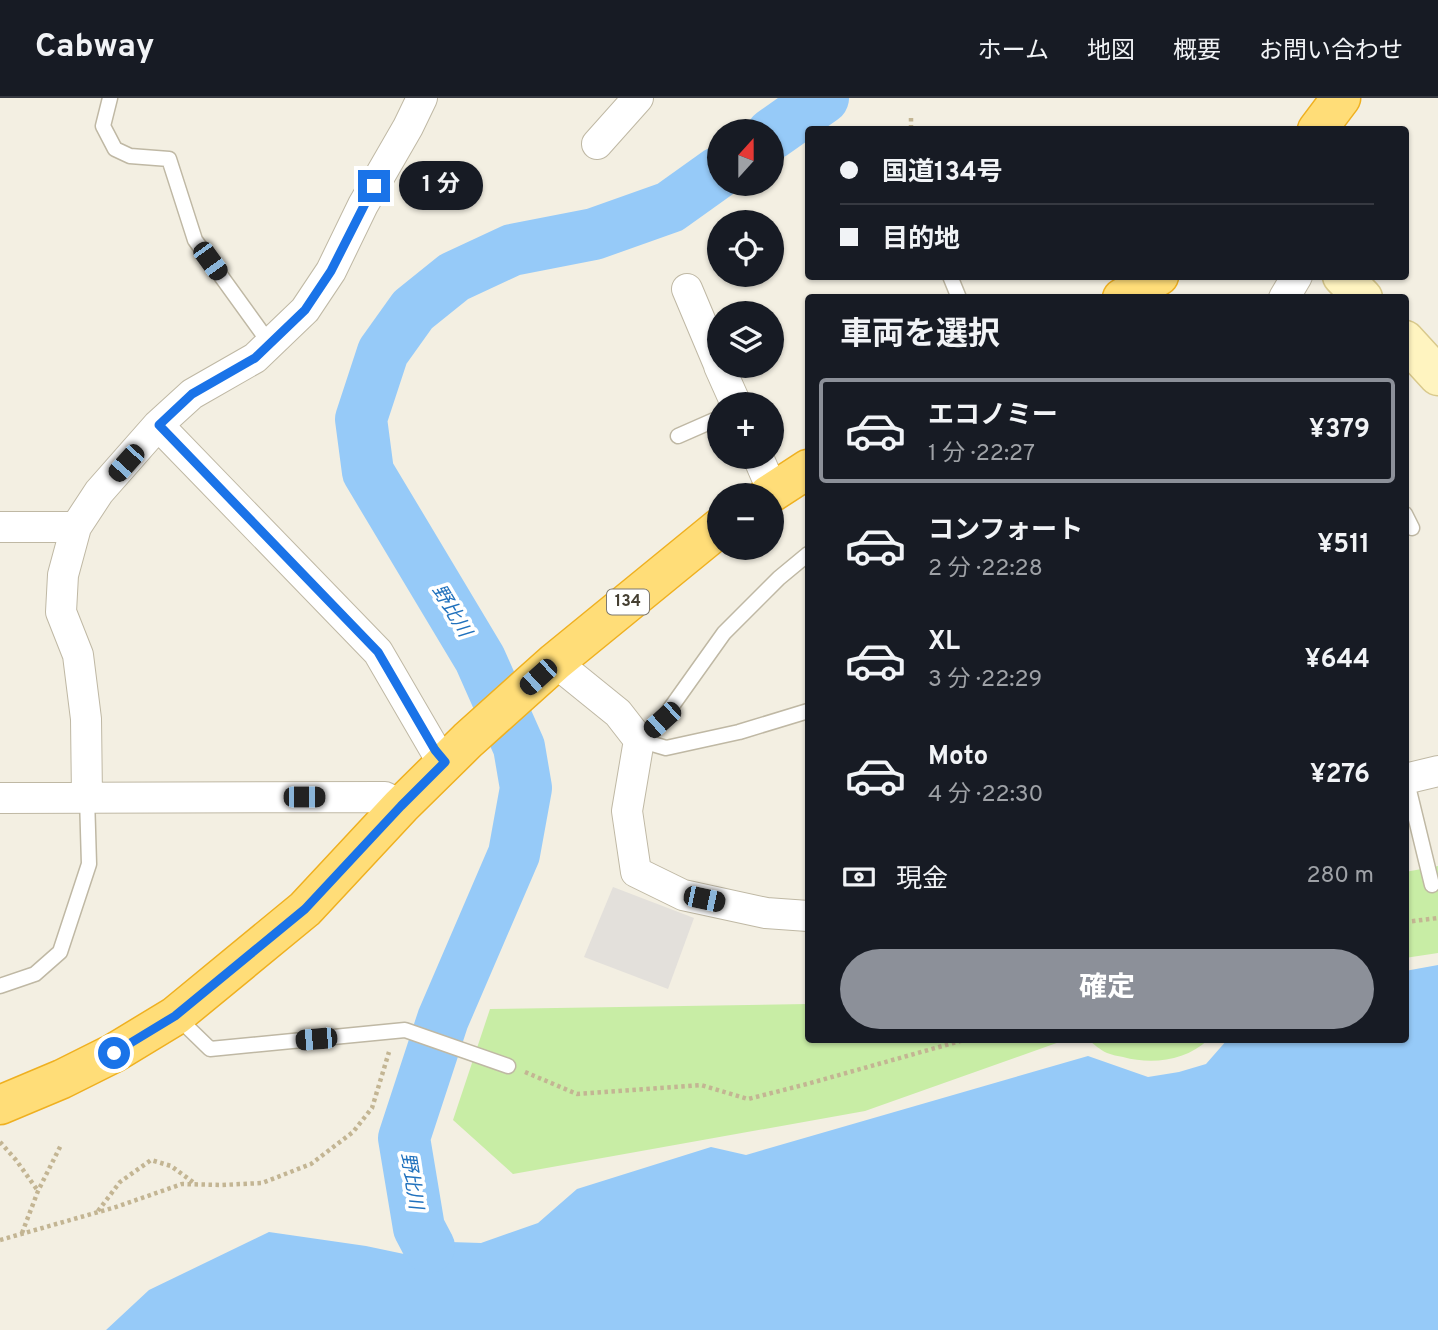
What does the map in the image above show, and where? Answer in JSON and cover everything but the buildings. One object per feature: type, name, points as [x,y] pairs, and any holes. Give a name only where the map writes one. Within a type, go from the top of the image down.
[{"type":"highway","points":[[1320,126],[1341,98]]},
{"type":"highway","points":[[1129,294],[1152,280]]},
{"type":"highway","points":[[784,485],[805,471]]},
{"type":"highway","name":"134","points":[[0,1105],[114,1053],[175,1016],[305,909],[456,751],[546,669],[707,538]]},
{"type":"main road","points":[[1346,280],[1359,294]]},
{"type":"street","points":[[87,797],[86,719],[78,655],[61,611],[63,575],[76,527],[99,492],[159,425],[192,394],[255,358],[305,310],[331,271],[363,205],[422,98]]},
{"type":"street","points":[[597,144],[638,98]]},
{"type":"street","points":[[687,289],[707,336]]},
{"type":"street","points":[[159,425],[378,652],[435,750],[456,751]]},
{"type":"street","points":[[0,527],[76,527]]},
{"type":"street","points":[[546,669],[618,713],[639,740],[627,811],[636,872],[682,895],[766,913],[805,916]]},
{"type":"street","points":[[1409,777],[1438,771]]},
{"type":"street","points":[[0,798],[385,797],[401,806]]},
{"type":"lane","points":[[110,98],[103,126],[114,149],[130,156],[169,159],[195,240],[270,344]]},
{"type":"lane","points":[[678,436],[707,423]]},
{"type":"lane","points":[[639,740],[662,720],[724,633],[779,578],[805,556]]},
{"type":"lane","points":[[639,740],[666,748],[739,732],[805,711]]},
{"type":"lane","points":[[1409,790],[1432,885]]},
{"type":"lane","points":[[0,986],[35,975],[60,952],[89,864],[87,797]]},
{"type":"lane","points":[[175,1016],[210,1049],[400,1030],[508,1066]]},
{"type":"path","points":[[911,118],[911,126]]},
{"type":"path","points":[[1409,922],[1438,918]]},
{"type":"path","points":[[0,1240],[116,1207],[182,1184],[262,1183],[311,1164],[353,1132],[372,1108],[400,1030]]},
{"type":"path","points":[[508,1066],[577,1094],[701,1086],[748,1099],[953,1043]]},
{"type":"path","points":[[0,1142],[38,1191]]},
{"type":"path","points":[[22,1233],[38,1191],[61,1144]]},
{"type":"path","points":[[97,1212],[120,1182],[150,1160],[171,1166],[197,1185]]},
{"type":"green space","points":[[1438,866],[1438,953],[1409,957],[1409,871]]},
{"type":"green space","points":[[805,1004],[805,1043],[1057,1043],[865,1111],[513,1174],[453,1120],[490,1009]]},
{"type":"green space","points":[[1092,1043],[1204,1043],[1179,1057],[1157,1061],[1134,1059],[1102,1050]]},
{"type":"shaded area","points":[[613,887],[694,918],[668,989],[584,957]]},
{"type":"water","points":[[1438,965],[1438,1330],[106,1330],[149,1290],[269,1232],[404,1254],[450,1242],[481,1243],[538,1223],[577,1189],[711,1147],[746,1155],[1088,1056],[1148,1077],[1206,1064],[1224,1043],[1409,1043],[1409,970]]},
{"type":"waterway","name":"野比川","points":[[784,126],[823,98]]},
{"type":"waterway","name":"野比川","points":[[429,1247],[419,1228],[404,1138],[443,1019],[514,854],[526,788],[519,747],[480,659],[368,472],[361,419],[383,352],[413,310],[454,277],[512,250],[594,234],[670,207],[707,181]]},
{"type":"route","points":[[114,1053],[175,1016],[305,909],[445,762],[435,750],[378,652],[159,425],[192,394],[255,358],[305,310],[331,271],[374,186]]}]
